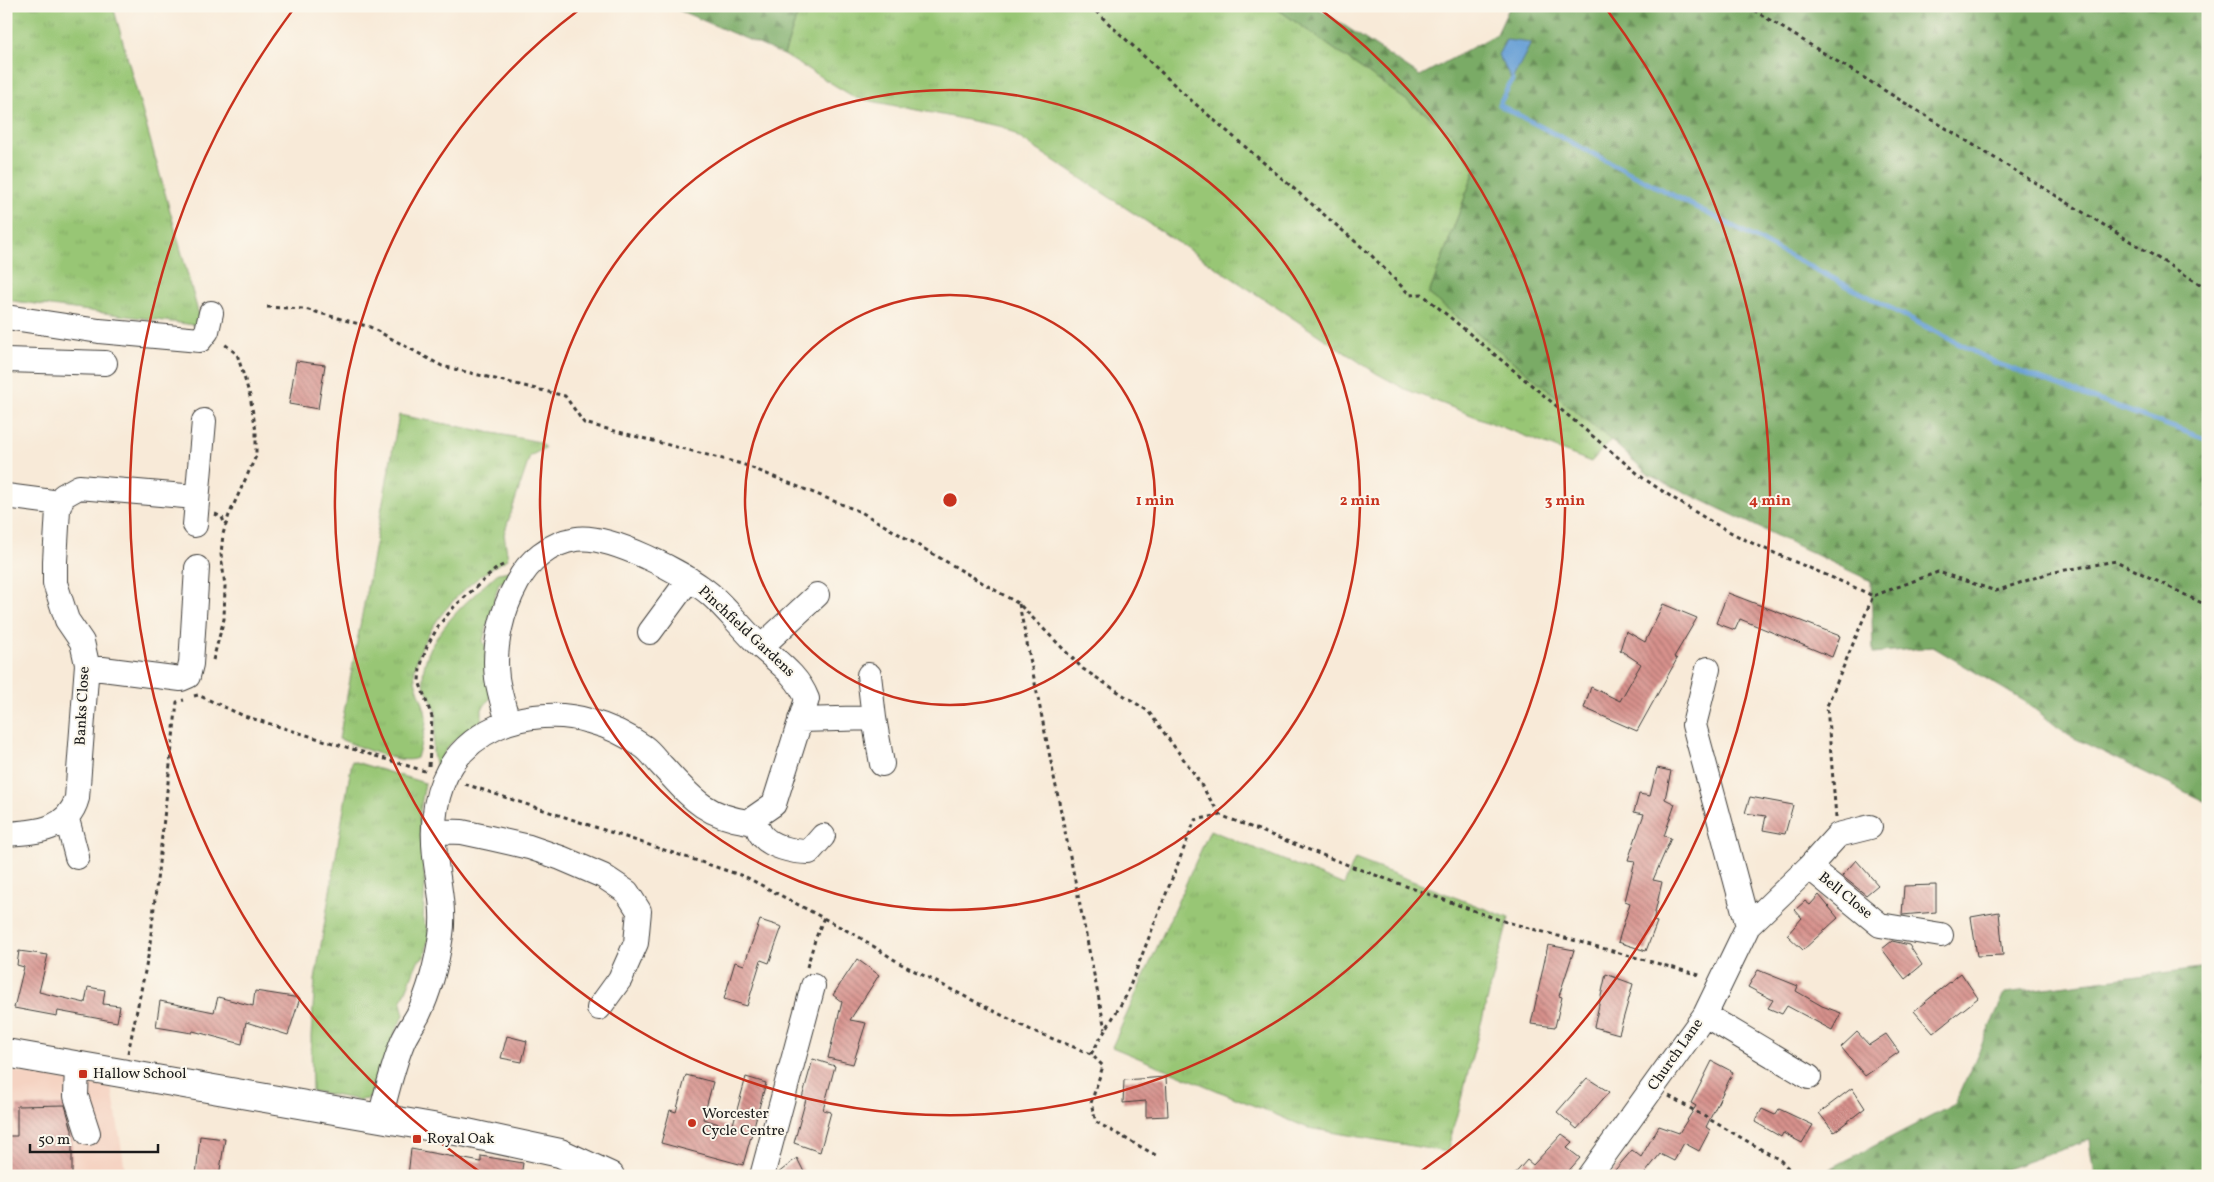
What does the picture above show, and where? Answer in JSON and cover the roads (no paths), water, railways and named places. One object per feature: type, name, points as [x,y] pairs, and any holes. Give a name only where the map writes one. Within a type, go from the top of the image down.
[{"type":"main road","points":[[6,1053],[380,1117],[560,1153],[610,1176]]},
{"type":"street","points":[[6,317],[166,339],[200,340],[207,331],[211,313]]},
{"type":"street","points":[[14,361],[105,363]]},
{"type":"street","points":[[195,524],[204,421]]},
{"type":"street","points":[[6,496],[60,503],[63,496],[79,487],[197,486]]},
{"type":"street","name":"Banks Close","points":[[60,503],[55,552],[55,582],[67,620],[82,642],[87,667],[78,798],[67,818]]},
{"type":"street","name":"Pinchfield Gardens","points":[[508,722],[497,677],[497,651],[501,623],[509,596],[526,568],[540,554],[576,539],[594,540],[623,548],[656,561],[689,579],[711,595],[802,686],[807,699],[774,804],[754,818]]},
{"type":"street","points":[[87,667],[181,679],[188,676],[191,664],[197,568]]},
{"type":"street","points":[[650,632],[689,579]]},
{"type":"street","points":[[761,647],[817,595]]},
{"type":"street","points":[[1708,669],[1694,725],[1748,926]]},
{"type":"street","points":[[869,675],[882,764]]},
{"type":"street","points":[[380,1117],[403,1041],[418,1014],[430,985],[442,934],[434,831],[434,812],[438,791],[460,752],[477,736],[508,722],[558,716],[588,720],[616,730],[645,748],[686,794],[708,810],[729,819],[748,822],[754,818],[761,834],[769,842],[782,847],[809,852],[823,836]]},
{"type":"street","points":[[800,720],[874,718]]},
{"type":"street","points":[[6,834],[50,828],[67,818],[77,857]]},
{"type":"street","name":"Church Lane","points":[[1589,1176],[1705,1015],[1748,926],[1809,867],[1838,835],[1870,827]]},
{"type":"street","points":[[434,831],[462,832],[529,846],[603,876],[627,892],[640,910],[636,943],[620,979],[599,1008]]},
{"type":"street","name":"Bell Close","points":[[1809,867],[1880,925],[1941,935]]},
{"type":"street","points":[[762,1176],[813,986]]},
{"type":"street","points":[[1705,1015],[1809,1077]]},
{"type":"street","points":[[77,1065],[76,1096],[88,1133]]},
{"type":"water","points":[[1506,40],[1531,43],[1512,80],[1498,55]]},
{"type":"waterway","points":[[1512,80],[1499,105],[1996,363],[2208,440]]},
{"type":"place","name":"Hallow School","points":[[83,1074]]},
{"type":"place","name":"Worcester Cycle Centre","points":[[692,1123]]},
{"type":"place","name":"Royal Oak","points":[[417,1139]]}]
